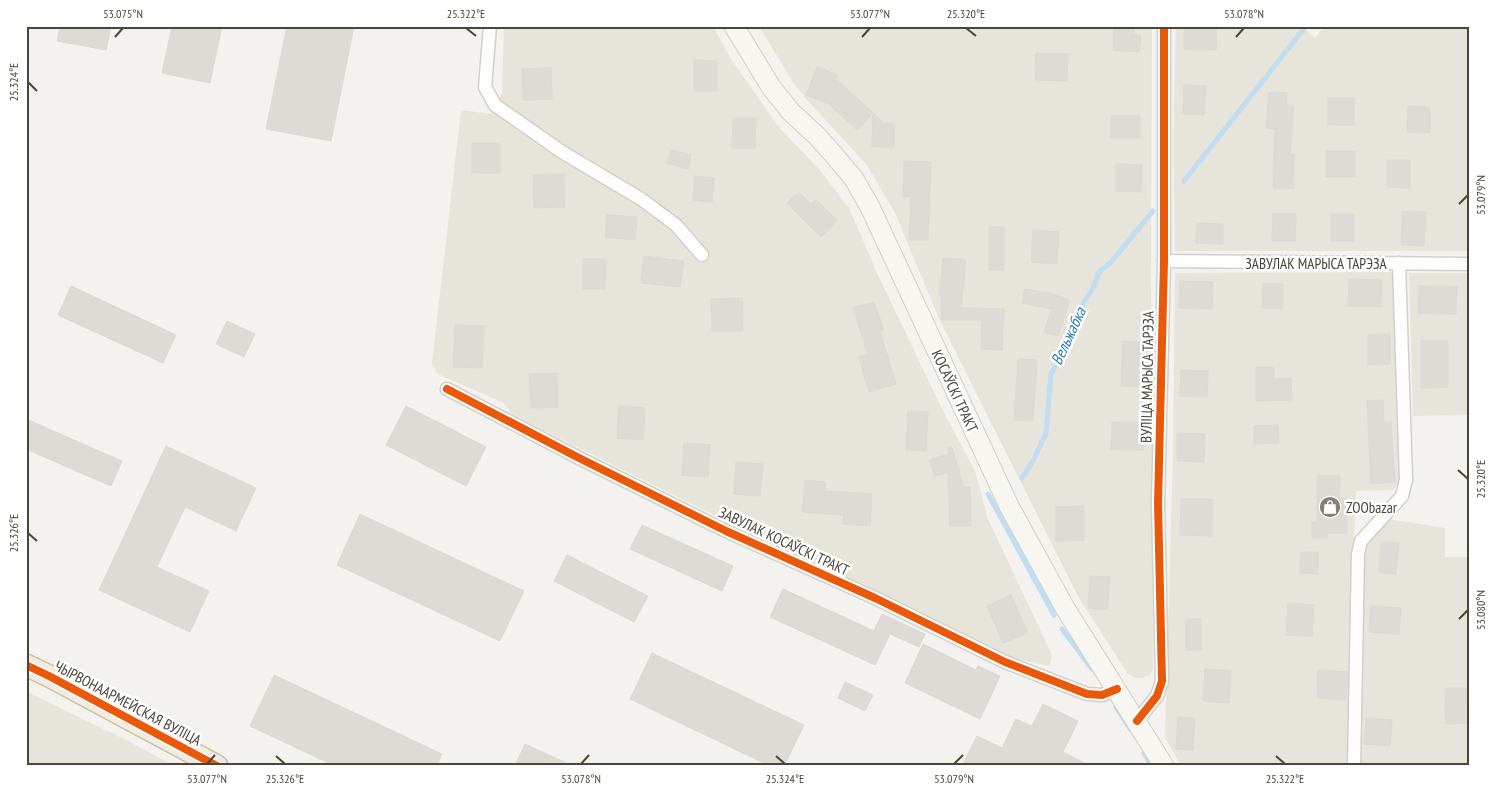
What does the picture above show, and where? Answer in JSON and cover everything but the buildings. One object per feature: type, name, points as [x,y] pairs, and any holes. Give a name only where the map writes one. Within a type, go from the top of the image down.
[{"type":"highway","name":"ЧЫРВОНААРМЕЙСКАЯ ВУЛІЦА","points":[[26,665],[217,766]]},
{"type":"main road","name":"КОСАЎСКІ ТРАКТ","points":[[734,26],[770,87],[791,112],[817,136],[854,179],[874,216],[1009,506],[1066,608],[1164,766]]},
{"type":"street","points":[[490,26],[485,87],[495,106],[562,152],[641,199],[676,225],[702,255]]},
{"type":"street","name":"ВУЛІЦА МАРЫСА ТАРЭЗА","points":[[1136,721],[1157,696],[1162,680],[1158,503],[1164,261],[1164,26]]},
{"type":"street","name":"ЗАВУЛАК МАРЫСА ТАРЭЗА","points":[[1164,261],[1469,264]]},
{"type":"street","points":[[1354,766],[1358,554],[1361,541],[1402,496],[1406,480],[1399,263]]},
{"type":"street","name":"ЗАВУЛАК КОСАЎСКІ ТРАКТ","points":[[447,389],[579,458],[726,531],[876,598],[1005,662],[1087,694],[1102,695],[1117,689]]},
{"type":"shaded area","points":[[504,26],[713,26],[731,59],[777,125],[818,168],[849,208],[877,273],[944,413],[975,471],[988,519],[1052,655],[1050,666],[1006,657],[512,415],[504,403],[438,374],[432,363],[461,110],[491,114],[502,93]]},
{"type":"shaded area","points":[[759,26],[1152,26],[1153,669],[1149,675],[1143,678],[1136,678],[1128,674],[1079,598],[940,321],[895,213],[867,165],[806,99],[793,82]]},
{"type":"shaded area","points":[[1176,26],[1301,26],[1315,38],[1325,26],[1469,26],[1469,251],[1175,251],[1173,143]]},
{"type":"shaded area","points":[[1393,272],[1400,482],[1393,490],[1356,491],[1350,631],[1350,766],[1181,766],[1165,737],[1173,453],[1175,273]]},
{"type":"shaded area","points":[[1409,273],[1469,273],[1469,415],[1413,416]]},
{"type":"shaded area","points":[[1388,519],[1445,528],[1445,557],[1469,557],[1469,766],[1361,766],[1364,562],[1366,543]]},
{"type":"shaded area","points":[[26,691],[130,742],[174,766],[26,766]]},
{"type":"waterway","name":"Вельжабка","points":[[1184,181],[1306,26]]},
{"type":"waterway","name":"Вельжабка","points":[[1022,478],[1033,461],[1046,433],[1051,374],[1083,304],[1093,288],[1099,272],[1111,262],[1153,211]]},
{"type":"waterway","name":"Вельжабка","points":[[988,494],[1054,615]]},
{"type":"waterway","name":"Вельжабка","points":[[1062,629],[1092,669]]},
{"type":"waterway","name":"Вельжабка","points":[[1116,707],[1130,729]]},
{"type":"waterway","name":"Вельжабка","points":[[1144,753],[1151,766]]},
{"type":"cycle path","points":[[1137,721],[1157,696],[1162,681],[1158,503],[1164,261],[1164,26]]},
{"type":"cycle path","points":[[447,389],[579,458],[726,531],[875,598],[1005,662],[1087,694],[1102,695],[1117,689]]},
{"type":"cycle path","points":[[26,665],[217,766]]},
{"type":"place","name":"ZOObazar","points":[[1330,507]]}]
